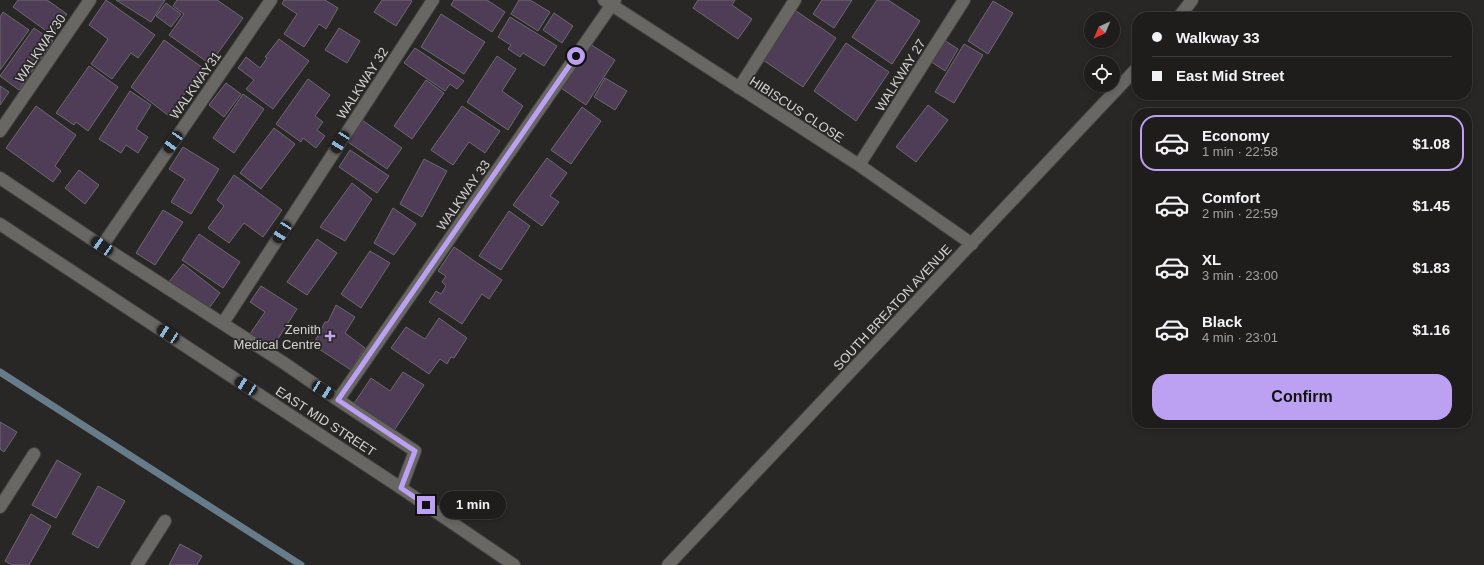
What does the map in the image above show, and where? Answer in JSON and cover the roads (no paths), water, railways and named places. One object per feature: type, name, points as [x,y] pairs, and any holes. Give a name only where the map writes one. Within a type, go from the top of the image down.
[{"type":"street","name":"WALKWAY30","points":[[0,131],[90,0]]},
{"type":"street","name":"WALKWAY31","points":[[102,246],[271,0]]},
{"type":"street","name":"WALKWAY 32","points":[[223,323],[433,0]]},
{"type":"street","points":[[739,88],[795,0]]},
{"type":"street","name":"WALKWAY 27","points":[[859,165],[964,0]]},
{"type":"street","points":[[1183,12],[1192,0]]},
{"type":"street","name":"HIBISCUS CLOSE","points":[[610,2],[739,88],[859,165],[972,244]]},
{"type":"street","name":"WALKWAY 33","points":[[338,400],[610,2]]},
{"type":"street","name":"SOUTH BREATON AVENUE","points":[[668,565],[1132,73]]},
{"type":"street","points":[[0,178],[102,246],[223,323],[415,451],[401,488]]},
{"type":"street","name":"EAST MID STREET","points":[[0,224],[401,488],[514,565]]},
{"type":"street","points":[[0,506],[34,454]]},
{"type":"street","points":[[137,565],[165,521]]},
{"type":"waterway","points":[[0,372],[301,565]]},
{"type":"place","name":"Zenith Medical Centre","points":[[330,336]]}]
